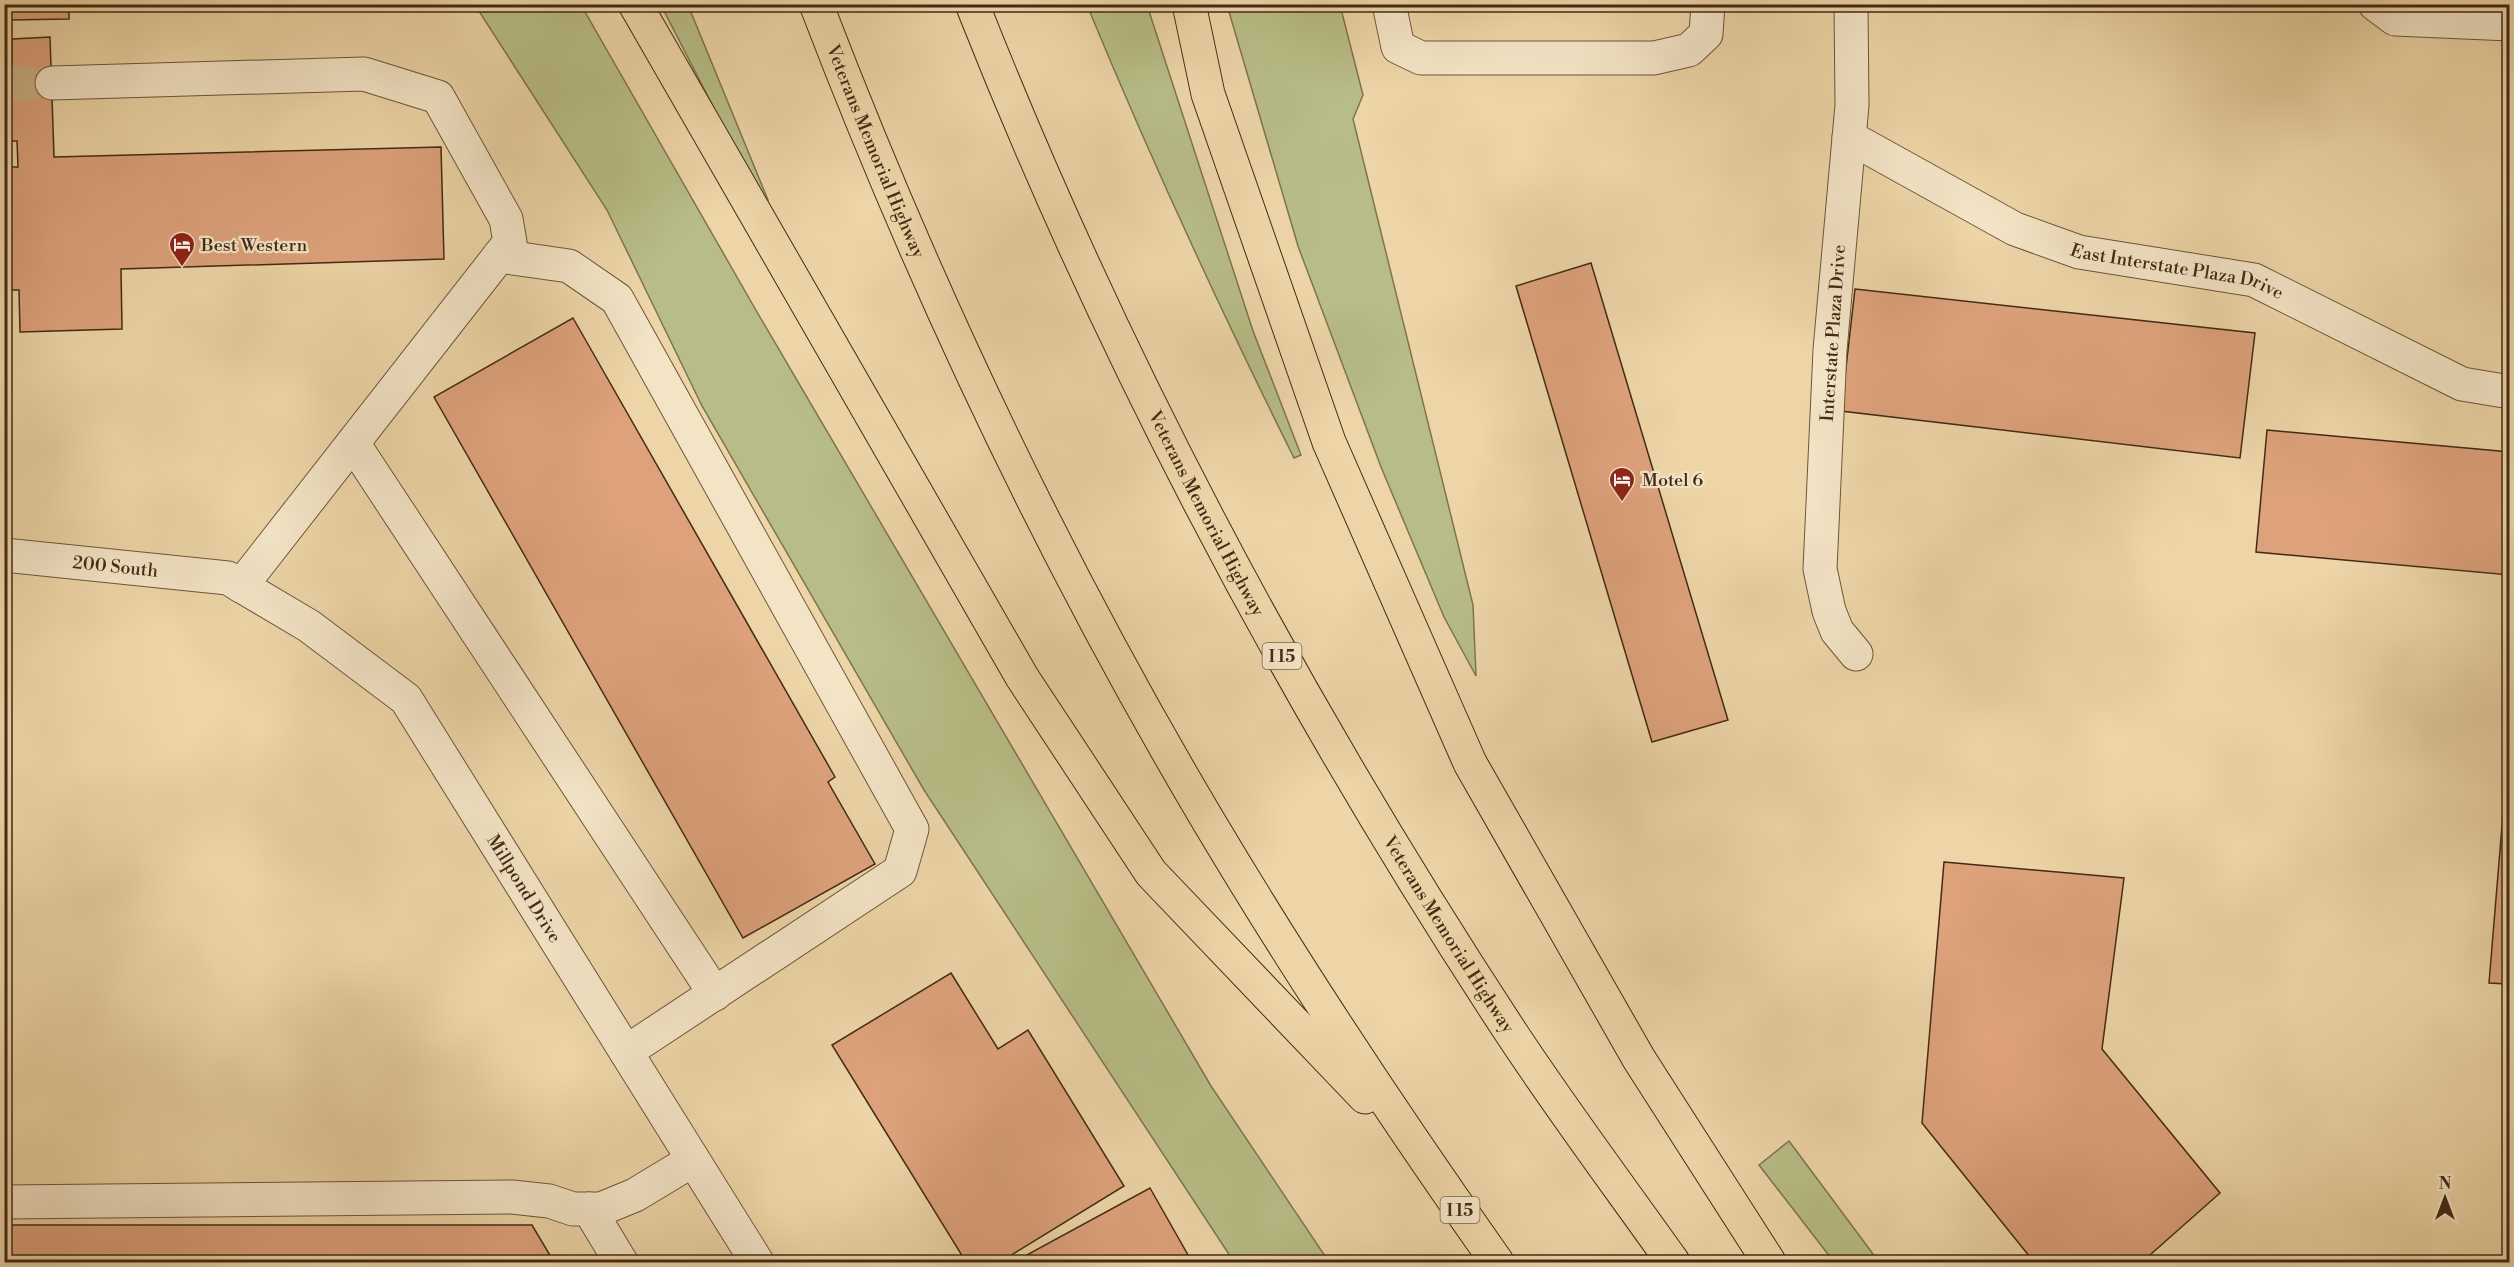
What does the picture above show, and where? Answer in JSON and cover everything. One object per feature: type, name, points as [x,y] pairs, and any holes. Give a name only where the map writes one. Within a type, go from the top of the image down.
[{"type":"highway","points":[[635,4],[1022,677],[1151,873],[1423,1157]]},
{"type":"highway","name":"Veterans Memorial Highway","points":[[816,4],[920,258],[1045,520],[1139,698],[1208,820],[1309,985],[1423,1157],[1497,1263]]},
{"type":"highway","name":"Veterans Memorial Highway","points":[[972,4],[1038,164],[1101,303],[1153,411],[1284,658],[1364,799],[1505,1023],[1673,1263]]},
{"type":"highway","points":[[1189,4],[1208,94],[1329,442],[1470,763],[1639,1059],[1770,1263]]},
{"type":"street","points":[[1389,4],[1398,47],[1421,58],[1654,58],[1689,50],[1707,34],[1708,4]]},
{"type":"street","name":"Interstate Plaza Drive","points":[[1851,4],[1852,105],[1830,350],[1820,570],[1829,611],[1837,631],[1856,654]]},
{"type":"street","points":[[2375,4],[2395,19],[2510,24]]},
{"type":"street","points":[[52,83],[364,74],[438,97],[506,219],[510,242],[353,443],[235,582]]},
{"type":"street","name":"East Interstate Plaza Drive","points":[[1850,137],[2015,230],[2079,252],[2254,280],[2462,384],[2510,392]]},
{"type":"street","points":[[499,256],[569,266],[617,299],[912,829],[900,871],[626,1052]]},
{"type":"street","points":[[353,443],[715,994]]},
{"type":"street","name":"200 South","points":[[4,555],[235,582]]},
{"type":"street","name":"Millpond Drive","points":[[235,582],[309,626],[406,699],[757,1263]]},
{"type":"street","points":[[4,1202],[512,1197],[549,1201],[573,1209],[601,1209],[635,1195],[693,1160]]},
{"type":"street","points":[[589,1209],[621,1263]]},
{"type":"green space","points":[[475,5],[581,5],[757,312],[1211,1086],[1329,1262],[1234,1262],[924,790],[702,406],[607,210]]},
{"type":"green space","points":[[661,5],[688,5],[768,200],[760,198]]},
{"type":"green space","points":[[1087,5],[1147,5],[1253,331],[1301,455],[1294,458],[1239,346],[1186,233]]},
{"type":"green space","points":[[1227,5],[1340,5],[1363,95],[1353,119],[1473,605],[1476,676],[1444,617],[1381,467],[1298,246]]},
{"type":"green space","points":[[1789,1141],[1879,1262],[1834,1262],[1759,1165]]},
{"type":"building","points":[[10,4],[69,4],[69,19],[11,20]]},
{"type":"building","points":[[50,37],[54,157],[441,147],[444,259],[121,269],[122,329],[20,332],[19,290],[4,290],[4,167],[18,167],[17,141],[4,141],[4,62],[12,62],[12,39]]},
{"type":"building","name":"Motel 6","points":[[1591,263],[1728,720],[1652,742],[1516,286]]},
{"type":"building","points":[[1855,289],[2255,333],[2240,458],[1841,411]]},
{"type":"building","points":[[573,318],[835,777],[828,782],[875,864],[743,938],[434,397]]},
{"type":"building","points":[[2267,430],[2510,452],[2510,575],[2256,552]]},
{"type":"building","points":[[2510,729],[2510,1011],[2505,1011],[2507,984],[2489,983]]},
{"type":"building","points":[[1944,862],[2124,878],[2102,1049],[2220,1193],[2142,1262],[2034,1262],[1922,1123]]},
{"type":"building","points":[[951,973],[998,1049],[1028,1030],[1124,1186],[1000,1262],[966,1262],[832,1045]]},
{"type":"building","points":[[1150,1188],[1192,1262],[1014,1262]]},
{"type":"building","points":[[4,1225],[532,1225],[554,1262],[4,1262]]},
{"type":"tunnel","points":[[4,84],[52,83]]},
{"type":"place","name":"Best Western","points":[[182,268]]},
{"type":"place","name":"Motel 6","points":[[1622,503]]}]
